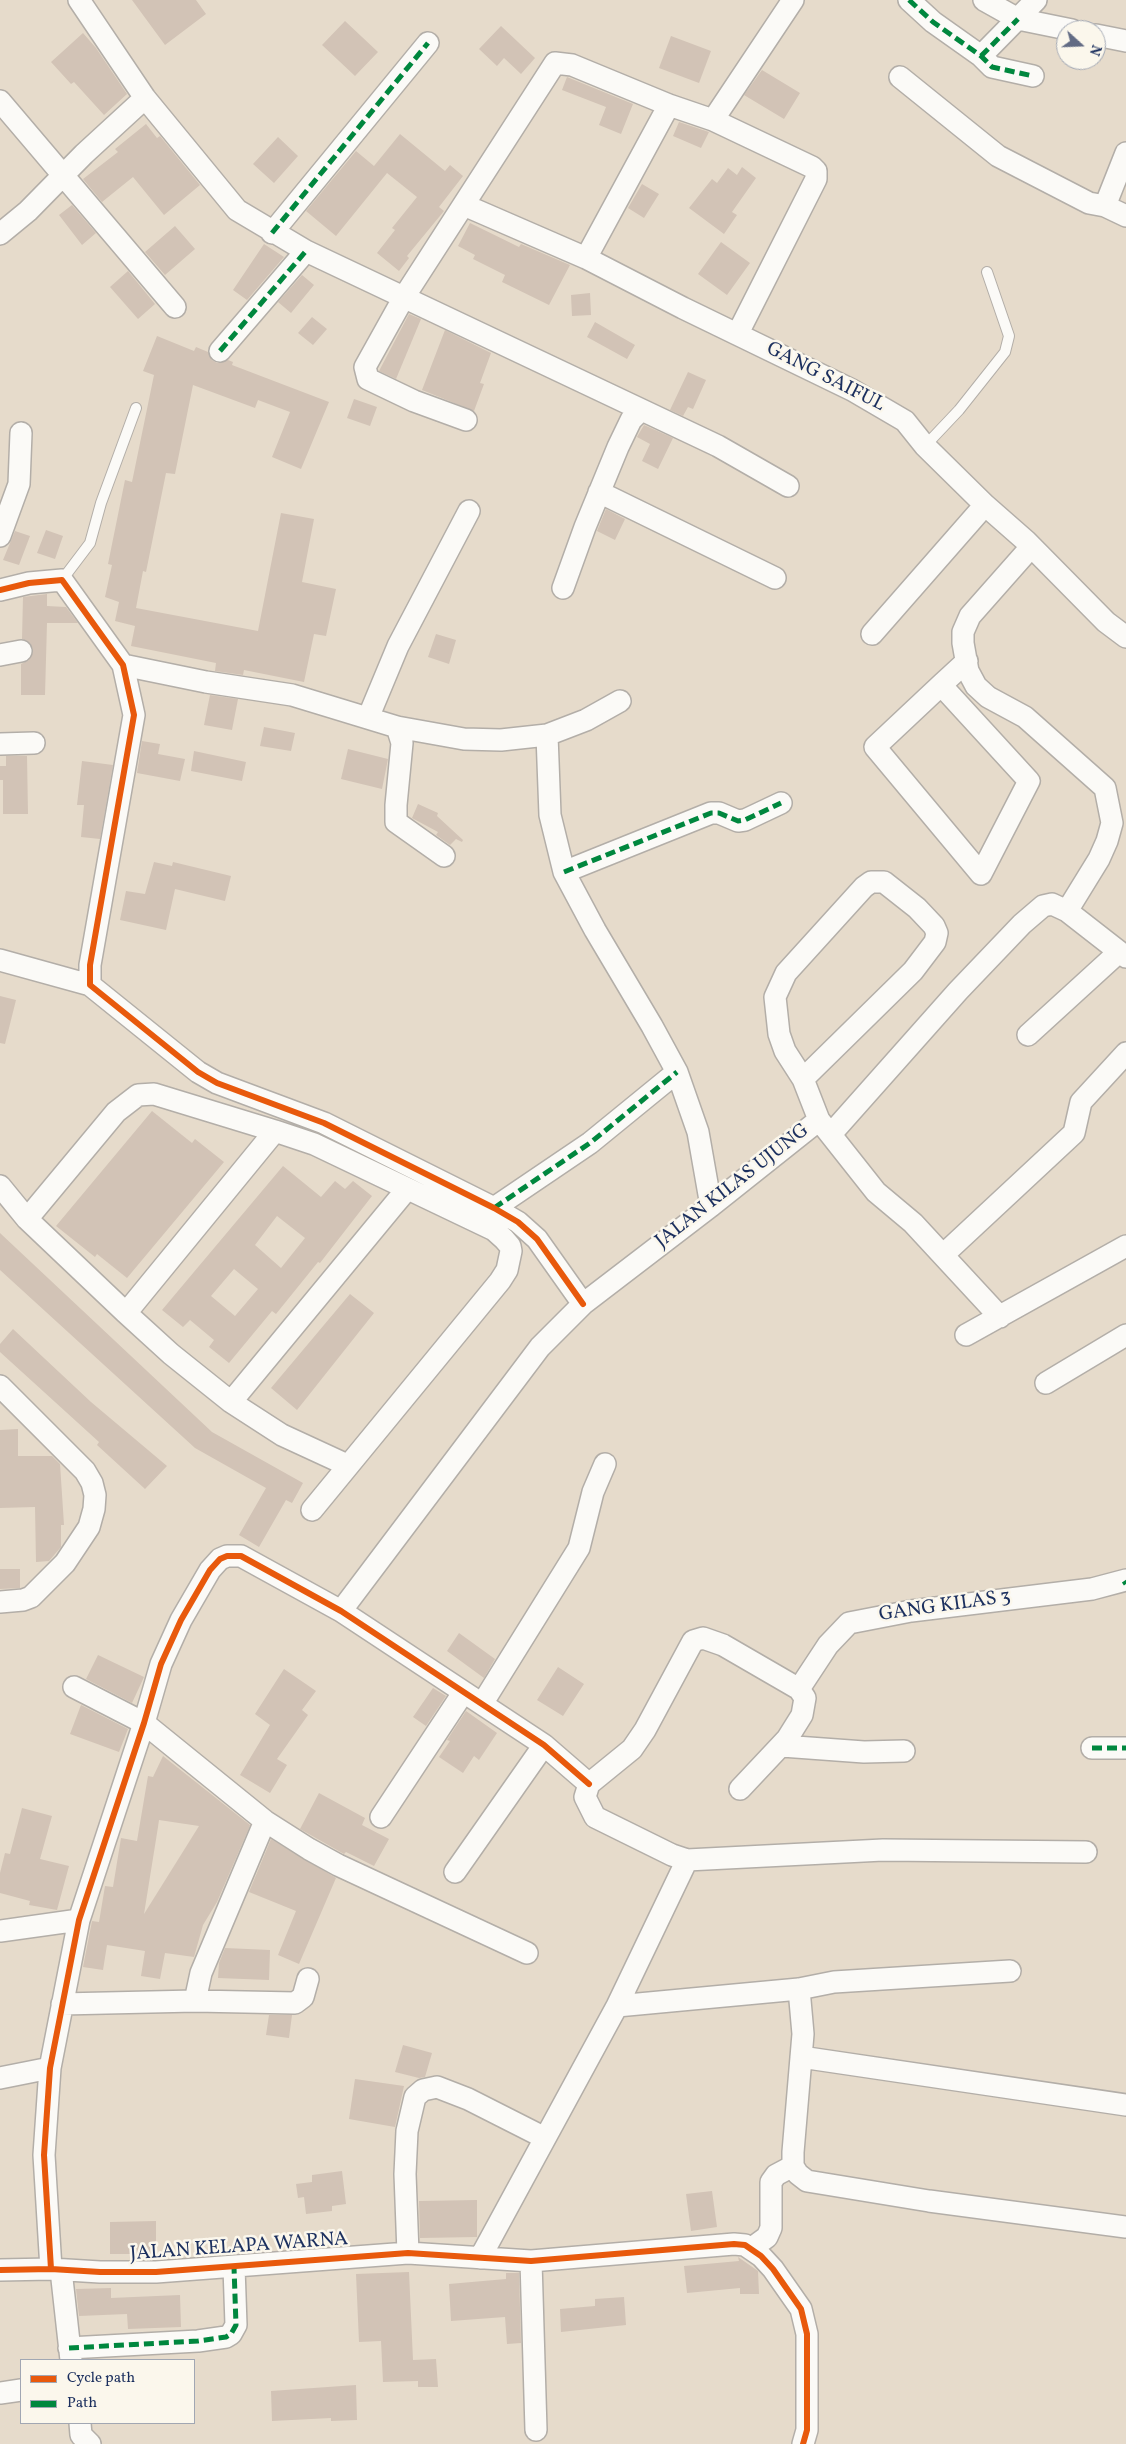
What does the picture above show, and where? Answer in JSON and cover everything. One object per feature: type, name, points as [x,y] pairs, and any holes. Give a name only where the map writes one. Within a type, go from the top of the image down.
[{"type":"street","points":[[79,0],[145,98],[237,210],[272,233],[306,251],[718,446],[788,486]]},
{"type":"street","points":[[713,120],[793,0]]},
{"type":"street","points":[[909,0],[932,22],[981,56],[992,68],[1033,76]]},
{"type":"street","points":[[984,0],[1018,19],[1056,27]]},
{"type":"street","points":[[981,56],[1036,0]]},
{"type":"street","points":[[1106,37],[1126,41]]},
{"type":"street","points":[[272,233],[428,43]]},
{"type":"street","points":[[466,420],[414,401],[368,378],[365,372],[366,361],[404,296],[555,63],[572,65],[669,105],[713,120],[812,167],[816,171],[813,185],[738,333]]},
{"type":"street","points":[[900,77],[998,156],[1089,203],[1105,206],[1126,216]]},
{"type":"street","points":[[0,234],[145,98]]},
{"type":"street","points":[[0,101],[175,307]]},
{"type":"street","points":[[586,258],[669,105]]},
{"type":"street","points":[[1105,206],[1126,153]]},
{"type":"street","name":"GANG SAIFUL","points":[[464,205],[586,258],[683,308],[738,333],[884,408],[905,421],[925,446],[985,505],[1031,547],[1106,622],[1126,638]]},
{"type":"street","points":[[220,351],[306,251]]},
{"type":"street","points":[[563,588],[599,492],[627,429],[641,410]]},
{"type":"street","points":[[0,536],[18,484],[21,433]]},
{"type":"street","points":[[599,492],[775,578]]},
{"type":"street","points":[[872,634],[985,505]]},
{"type":"street","points":[[368,718],[398,646],[469,511]]},
{"type":"street","points":[[1031,547],[970,616],[963,632],[967,662],[976,686],[988,697],[1025,717],[1105,788],[1112,823],[1107,841],[1100,859],[1066,911]]},
{"type":"street","points":[[0,590],[29,583],[62,580],[123,665],[134,714],[90,965],[90,985]]},
{"type":"street","points":[[0,655],[21,651]]},
{"type":"street","points":[[941,685],[1029,781],[981,874],[875,747],[941,685],[967,662]]},
{"type":"street","points":[[123,665],[206,682],[292,695],[396,727],[481,740],[547,735],[586,720],[620,701]]},
{"type":"street","points":[[396,727],[402,743],[396,822],[444,856]]},
{"type":"street","points":[[547,735],[550,815],[564,872],[595,930],[677,1072],[698,1132],[712,1206]]},
{"type":"street","points":[[0,744],[34,743]]},
{"type":"street","points":[[564,872],[711,813],[719,813],[738,821],[781,803]]},
{"type":"street","name":"JALAN KILAS UJUNG","points":[[341,1611],[540,1347],[583,1304],[712,1206],[825,1127],[802,1079],[785,1051],[779,1034],[775,997],[777,989],[786,973],[864,887],[878,881],[890,884],[934,926],[937,933],[934,942],[913,971],[802,1079]]},
{"type":"street","points":[[1000,1317],[913,1223],[876,1192],[825,1127],[934,1017],[1022,924],[1044,906],[1052,904],[1066,911],[1122,955],[1028,1035]]},
{"type":"street","points":[[0,960],[90,985],[198,1072],[217,1083],[324,1123],[494,1208],[518,1222],[537,1239],[583,1304]]},
{"type":"street","points":[[943,1255],[1074,1133],[1081,1102],[1126,1053]]},
{"type":"street","points":[[494,1208],[590,1143],[677,1072]]},
{"type":"street","points":[[27,1218],[116,1112],[138,1095],[154,1094],[314,1144],[494,1230],[510,1246],[510,1258],[500,1281],[347,1465],[312,1510]]},
{"type":"street","points":[[126,1313],[275,1131]]},
{"type":"street","points":[[0,1186],[27,1218],[171,1354],[231,1402],[282,1435],[347,1465]]},
{"type":"street","points":[[231,1402],[407,1189]]},
{"type":"street","points":[[966,1334],[1126,1246]]},
{"type":"street","points":[[1046,1383],[1126,1335]]},
{"type":"street","points":[[0,1386],[85,1471],[92,1483],[95,1495],[90,1527],[65,1563],[31,1597],[23,1600],[0,1602]]},
{"type":"street","points":[[482,1704],[578,1548],[593,1492],[605,1464]]},
{"type":"street","points":[[234,2267],[236,2325],[231,2334],[226,2337],[70,2354],[56,2269],[44,2155],[50,2068],[78,1920],[144,1723],[161,1664],[181,1620],[210,1570],[220,1559],[227,1556],[241,1556],[341,1611],[544,1745],[589,1784]]},
{"type":"street","name":"GANG KILAS 3","points":[[799,1689],[828,1644],[849,1623],[911,1612],[1092,1589],[1125,1582]]},
{"type":"street","points":[[740,1789],[782,1746],[802,1715],[805,1698],[799,1689],[723,1646],[703,1638],[693,1640],[658,1709],[632,1749],[589,1784],[585,1800],[595,1817],[672,1855],[687,1860],[883,1850],[1086,1852]]},
{"type":"street","points":[[74,1687],[144,1723],[266,1820],[338,1865],[527,1953]]},
{"type":"street","points":[[381,1818],[463,1693]]},
{"type":"street","points":[[456,1872],[544,1745]]},
{"type":"street","points":[[782,1746],[847,1751],[904,1751]]},
{"type":"street","points":[[1092,1748],[1126,1748]]},
{"type":"street","points":[[195,2001],[201,1973],[266,1820]]},
{"type":"street","points":[[480,2258],[617,2006],[687,1860]]},
{"type":"street","points":[[0,1931],[78,1920]]},
{"type":"street","points":[[617,2006],[799,1989],[834,1982],[1010,1971]]},
{"type":"street","points":[[62,2004],[195,2001],[295,2003],[303,1997],[308,1979]]},
{"type":"street","points":[[799,1989],[802,2034],[793,2166],[798,2174],[807,2181],[1126,2227]]},
{"type":"street","points":[[801,2057],[1126,2105]]},
{"type":"street","points":[[0,2078],[50,2068]]},
{"type":"street","points":[[408,2253],[405,2174],[407,2131],[414,2097],[423,2090],[437,2087],[468,2099],[545,2138]]},
{"type":"street","points":[[793,2166],[776,2175],[771,2182],[771,2228],[767,2237],[752,2248],[773,2269],[801,2310],[807,2334],[807,2430],[803,2444]]},
{"type":"street","name":"JALAN KELAPA WARNA","points":[[0,2270],[56,2269],[100,2272],[156,2272],[408,2253],[531,2261],[734,2244],[752,2248]]},
{"type":"street","points":[[531,2261],[536,2430]]},
{"type":"street","points":[[0,2393],[20,2390]]},
{"type":"street","points":[[80,2424],[81,2435],[90,2444]]},
{"type":"lane","points":[[925,446],[959,410],[1005,352],[1008,336],[987,272]]},
{"type":"lane","points":[[62,580],[88,548],[101,503],[136,408]]},
{"type":"building","points":[[132,0],[196,0],[206,14],[165,45]]},
{"type":"building","points":[[345,21],[378,52],[355,76],[322,45]]},
{"type":"building","points":[[501,26],[535,58],[521,74],[504,58],[497,66],[479,49]]},
{"type":"building","points":[[83,33],[96,48],[127,94],[104,115],[74,82],[71,84],[51,62]]},
{"type":"building","points":[[671,36],[711,51],[699,83],[659,68]]},
{"type":"building","points":[[762,70],[800,93],[784,119],[744,95]]},
{"type":"building","points":[[567,77],[633,104],[621,134],[599,125],[606,107],[562,90]]},
{"type":"building","points":[[679,122],[709,132],[701,148],[673,136]]},
{"type":"building","points":[[146,124],[157,138],[160,136],[200,185],[164,215],[133,177],[102,202],[83,179],[118,152],[115,149]]},
{"type":"building","points":[[400,134],[445,171],[450,165],[463,176],[439,207],[444,211],[407,256],[409,258],[399,271],[377,253],[395,230],[392,228],[417,197],[387,173],[336,236],[306,211],[356,151],[374,166]]},
{"type":"building","points":[[278,137],[298,156],[274,183],[253,164]]},
{"type":"building","points":[[742,167],[756,178],[732,212],[737,215],[724,234],[689,208],[712,179],[717,183],[728,168],[737,175]]},
{"type":"building","points":[[642,184],[659,194],[644,218],[628,208]]},
{"type":"building","points":[[72,205],[96,233],[82,245],[59,215]]},
{"type":"building","points":[[470,223],[519,247],[521,244],[570,265],[549,305],[502,282],[505,275],[473,259],[475,255],[458,246]]},
{"type":"building","points":[[175,226],[195,249],[165,275],[145,252]]},
{"type":"building","points":[[721,242],[750,263],[727,295],[698,274]]},
{"type":"building","points":[[264,244],[284,257],[247,300],[233,290]]},
{"type":"building","points":[[128,271],[155,304],[138,319],[110,287]]},
{"type":"building","points":[[302,275],[314,285],[291,313],[278,302]]},
{"type":"building","points":[[590,293],[591,315],[572,316],[571,295]]},
{"type":"building","points":[[409,314],[421,319],[396,379],[379,371]]},
{"type":"building","points":[[312,317],[327,329],[313,345],[298,333]]},
{"type":"building","points":[[595,322],[635,345],[627,359],[587,337]]},
{"type":"building","points":[[445,330],[491,353],[480,383],[484,384],[474,411],[422,390]]},
{"type":"building","points":[[157,336],[194,351],[196,347],[208,352],[212,360],[217,363],[228,360],[233,362],[232,365],[329,402],[301,469],[272,457],[290,412],[258,400],[255,408],[193,385],[175,474],[166,473],[146,572],[143,571],[136,608],[258,631],[281,513],[314,519],[302,582],[336,589],[326,636],[314,634],[304,682],[244,670],[243,675],[215,671],[216,663],[131,646],[135,626],[115,621],[119,602],[105,597],[112,565],[108,564],[125,480],[132,482],[154,375],[143,371]]},
{"type":"building","points":[[688,372],[706,380],[693,409],[688,407],[683,416],[670,410]]},
{"type":"building","points":[[354,399],[377,407],[370,426],[347,418]]},
{"type":"building","points":[[644,425],[673,438],[658,469],[642,461],[650,444],[637,437]]},
{"type":"building","points":[[606,509],[625,519],[615,540],[597,531]]},
{"type":"building","points":[[46,530],[63,536],[55,559],[37,553]]},
{"type":"building","points":[[15,531],[30,536],[19,565],[3,560]]},
{"type":"building","points":[[47,594],[47,606],[66,607],[78,623],[47,623],[45,695],[21,695],[21,664],[29,660],[33,649],[30,643],[22,639],[23,597]]},
{"type":"building","points":[[436,634],[456,640],[449,664],[428,657]]},
{"type":"building","points":[[210,695],[238,699],[232,730],[204,725]]},
{"type":"building","points":[[264,727],[295,733],[291,751],[260,746]]},
{"type":"building","points":[[142,741],[160,744],[158,754],[185,759],[180,781],[137,773]]},
{"type":"building","points":[[348,749],[388,759],[382,789],[341,779]]},
{"type":"building","points":[[194,751],[246,762],[242,781],[191,771]]},
{"type":"building","points":[[6,756],[27,756],[28,814],[3,814],[3,780],[0,780],[0,766],[6,766]]},
{"type":"building","points":[[82,761],[113,765],[100,839],[81,837],[84,805],[77,805]]},
{"type":"building","points":[[418,804],[438,813],[437,816],[463,840],[462,842],[456,839],[450,845],[436,835],[438,832],[412,818]]},
{"type":"building","points":[[154,862],[172,866],[173,862],[231,876],[225,901],[175,889],[166,930],[120,920],[126,891],[145,894]]},
{"type":"building","points":[[0,996],[16,1000],[5,1044],[0,1043]]},
{"type":"building","points":[[152,1111],[192,1143],[195,1139],[224,1162],[127,1278],[97,1254],[95,1257],[56,1226]]},
{"type":"building","points":[[283,1166],[321,1197],[335,1181],[345,1189],[353,1181],[372,1196],[320,1263],[318,1262],[276,1314],[272,1311],[229,1363],[209,1347],[214,1340],[190,1320],[183,1327],[162,1310]],"holes":[[[277,1216],[305,1238],[281,1268],[255,1245]],[[234,1269],[258,1289],[235,1316],[211,1296]]]},
{"type":"building","points":[[0,1233],[212,1432],[303,1483],[292,1503],[286,1500],[259,1547],[239,1535],[266,1488],[195,1448],[0,1270]]},
{"type":"building","points":[[350,1294],[374,1313],[297,1410],[271,1388]]},
{"type":"building","points":[[13,1329],[91,1402],[167,1466],[145,1489],[97,1445],[99,1442],[0,1352],[0,1344]]},
{"type":"building","points":[[18,1429],[18,1456],[52,1456],[60,1464],[64,1525],[61,1525],[61,1547],[49,1561],[36,1562],[35,1507],[0,1508],[0,1430]]},
{"type":"building","points":[[0,1569],[20,1569],[20,1588],[0,1589]]},
{"type":"building","points":[[459,1633],[495,1659],[484,1678],[447,1651]]},
{"type":"building","points":[[98,1655],[144,1677],[132,1703],[86,1679]]},
{"type":"building","points":[[558,1667],[584,1684],[563,1716],[537,1700]]},
{"type":"building","points":[[284,1669],[316,1691],[302,1710],[308,1715],[277,1759],[287,1765],[270,1793],[240,1775],[270,1725],[255,1714]]},
{"type":"building","points":[[433,1688],[446,1696],[426,1726],[413,1717]]},
{"type":"building","points":[[81,1705],[128,1729],[119,1752],[70,1734]]},
{"type":"building","points":[[466,1711],[497,1733],[479,1760],[474,1756],[463,1773],[439,1757],[450,1741],[447,1740]]},
{"type":"building","points":[[163,1756],[250,1825],[249,1828],[217,1902],[203,1925],[194,1957],[165,1953],[160,1979],[141,1976],[145,1951],[107,1945],[103,1970],[83,1967],[92,1921],[99,1922],[105,1886],[113,1887],[121,1838],[137,1841],[148,1776],[153,1777]],"holes":[[[159,1820],[199,1826],[144,1914]]]},
{"type":"building","points":[[319,1793],[365,1818],[362,1825],[389,1839],[374,1866],[346,1852],[344,1854],[300,1829]]},
{"type":"building","points":[[22,1808],[52,1816],[40,1859],[69,1866],[57,1910],[29,1905],[30,1901],[0,1893],[0,1873],[5,1853],[10,1854]]},
{"type":"building","points":[[271,1839],[336,1878],[299,1964],[278,1955],[296,1911],[249,1892]]},
{"type":"building","points":[[225,1948],[270,1950],[269,1980],[218,1978],[219,1963]]},
{"type":"building","points":[[269,2015],[292,2015],[289,2038],[266,2035]]},
{"type":"building","points":[[403,2045],[432,2053],[425,2077],[419,2078],[395,2072]]},
{"type":"building","points":[[355,2079],[404,2086],[395,2127],[349,2119]]},
{"type":"building","points":[[342,2171],[346,2204],[332,2206],[332,2211],[306,2214],[304,2197],[298,2198],[296,2184],[312,2182],[312,2175]]},
{"type":"building","points":[[712,2191],[717,2227],[691,2231],[686,2194]]},
{"type":"building","points":[[477,2200],[477,2237],[420,2238],[419,2201]]},
{"type":"building","points":[[156,2221],[156,2254],[110,2254],[110,2222]]},
{"type":"building","points":[[738,2257],[758,2271],[759,2294],[740,2294],[740,2288],[687,2293],[684,2266],[739,2261]]},
{"type":"building","points":[[409,2272],[413,2360],[436,2359],[438,2387],[418,2387],[418,2381],[383,2382],[381,2341],[359,2342],[356,2274]]},
{"type":"building","points":[[506,2273],[519,2273],[521,2343],[507,2344],[505,2317],[451,2321],[449,2284],[506,2279]]},
{"type":"building","points":[[111,2288],[111,2298],[180,2295],[181,2327],[128,2329],[127,2314],[79,2316],[76,2289]]},
{"type":"building","points":[[624,2297],[626,2325],[561,2332],[560,2309],[595,2306],[595,2299]]},
{"type":"building","points":[[356,2385],[357,2420],[331,2421],[331,2418],[272,2421],[271,2391]]},
{"type":"marked path","points":[[909,0],[933,22],[981,56],[992,67],[1033,76]]},
{"type":"marked path","points":[[981,56],[1018,19]]},
{"type":"marked path","points":[[272,233],[428,43]]},
{"type":"marked path","points":[[220,351],[306,251]]},
{"type":"marked path","points":[[564,872],[711,813],[719,813],[738,821],[745,820],[781,803]]},
{"type":"marked path","points":[[494,1208],[590,1143],[677,1072]]},
{"type":"marked path","points":[[1092,1748],[1126,1748]]},
{"type":"marked path","points":[[69,2348],[198,2341],[226,2337],[231,2334],[236,2325],[234,2267]]},
{"type":"cycle path","points":[[0,590],[29,583],[62,580],[123,665],[134,715],[90,965],[90,985],[198,1072],[217,1083],[324,1123],[494,1208],[518,1222],[537,1239],[583,1304]]},
{"type":"cycle path","points":[[51,2269],[44,2155],[50,2068],[79,1920],[144,1723],[161,1664],[181,1620],[210,1570],[220,1559],[227,1556],[241,1556],[341,1611],[544,1745],[589,1784]]},
{"type":"cycle path","points":[[0,2270],[51,2269],[100,2272],[156,2272],[408,2253],[531,2261],[734,2244],[745,2245],[761,2256],[773,2269],[801,2309],[807,2334],[807,2430],[803,2444]]}]
